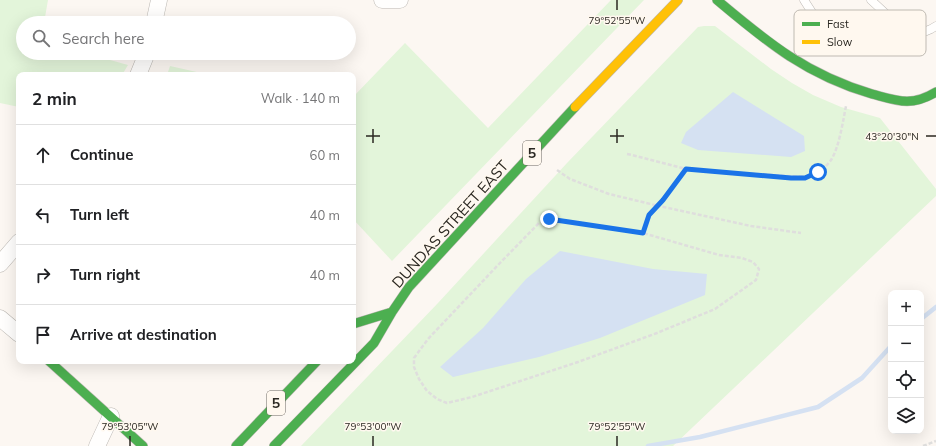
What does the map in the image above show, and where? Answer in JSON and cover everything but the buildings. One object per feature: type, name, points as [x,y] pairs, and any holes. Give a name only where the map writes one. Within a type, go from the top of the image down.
[{"type":"main road","name":"DUNDAS STREET EAST","points":[[356,362],[374,343],[409,287],[431,262],[598,82],[678,0]]},
{"type":"main road","points":[[717,0],[748,27],[790,56],[820,74],[844,84],[900,102],[914,102],[926,98],[936,92]]},
{"type":"main road","name":"DUNDAS STREET EAST","points":[[356,323],[392,312]]},
{"type":"main road","points":[[52,364],[143,446]]},
{"type":"main road","name":"5","points":[[236,446],[314,364]]},
{"type":"main road","name":"DUNDAS STREET EAST","points":[[274,446],[354,364]]},
{"type":"street","points":[[156,16],[159,0]]},
{"type":"street","points":[[382,0],[400,0]]},
{"type":"street","points":[[139,72],[145,60]]},
{"type":"street","points":[[0,264],[16,245]]},
{"type":"street","points":[[0,318],[16,331]]},
{"type":"street","points":[[97,446],[111,416]]},
{"type":"lane","points":[[804,0],[810,10]]},
{"type":"lane","points":[[871,0],[882,10]]},
{"type":"lane","points":[[926,31],[936,26]]},
{"type":"path","points":[[627,154],[686,169],[805,178],[818,172],[831,160],[840,138],[846,106]]},
{"type":"path","points":[[643,233],[649,215],[659,206],[686,169]]},
{"type":"path","points":[[557,170],[570,179],[609,194],[751,226],[801,233]]},
{"type":"path","points":[[549,219],[643,233],[719,255],[742,258],[753,262],[759,269],[756,280],[715,309],[578,362],[472,397],[447,403],[437,399],[428,391],[419,378],[414,367],[414,358],[419,350],[540,223],[549,219]]},
{"type":"path","points":[[923,446],[936,441]]},
{"type":"green space","points":[[0,0],[48,0],[45,16],[16,16],[16,60],[110,60],[128,65],[124,72],[16,72],[16,106],[0,103]]},
{"type":"green space","points":[[611,0],[644,0],[392,261],[356,222],[356,94],[405,43],[488,128]]},
{"type":"green space","points":[[715,26],[771,69],[813,95],[841,107],[880,118],[936,189],[936,196],[673,446],[301,446],[438,303],[567,163],[698,27]]},
{"type":"green space","points":[[170,66],[197,72],[168,72]]},
{"type":"water","points":[[733,92],[804,136],[805,151],[791,157],[698,150],[681,143],[686,132]]},
{"type":"water","points":[[560,251],[653,269],[707,274],[705,295],[600,338],[539,357],[453,377],[440,367],[483,328],[526,279]]},
{"type":"waterway","points":[[924,317],[936,307]]},
{"type":"waterway","points":[[648,446],[700,437],[818,407],[862,378],[888,349]]},
{"type":"traffic: fast","points":[[717,0],[771,44],[789,56],[808,67],[849,86],[881,97],[904,101],[919,100],[936,92]]},
{"type":"traffic: fast","points":[[356,362],[374,343],[409,287],[575,107]]},
{"type":"traffic: fast","points":[[356,323],[392,312]]},
{"type":"traffic: fast","points":[[52,364],[143,446]]},
{"type":"traffic: fast","points":[[236,446],[314,364]]},
{"type":"traffic: fast","points":[[274,446],[354,364]]},
{"type":"traffic: slow","points":[[575,107],[678,0]]},
{"type":"route","points":[[549,219],[643,233],[649,215],[659,206],[686,169],[791,178],[805,178],[818,172]]}]
